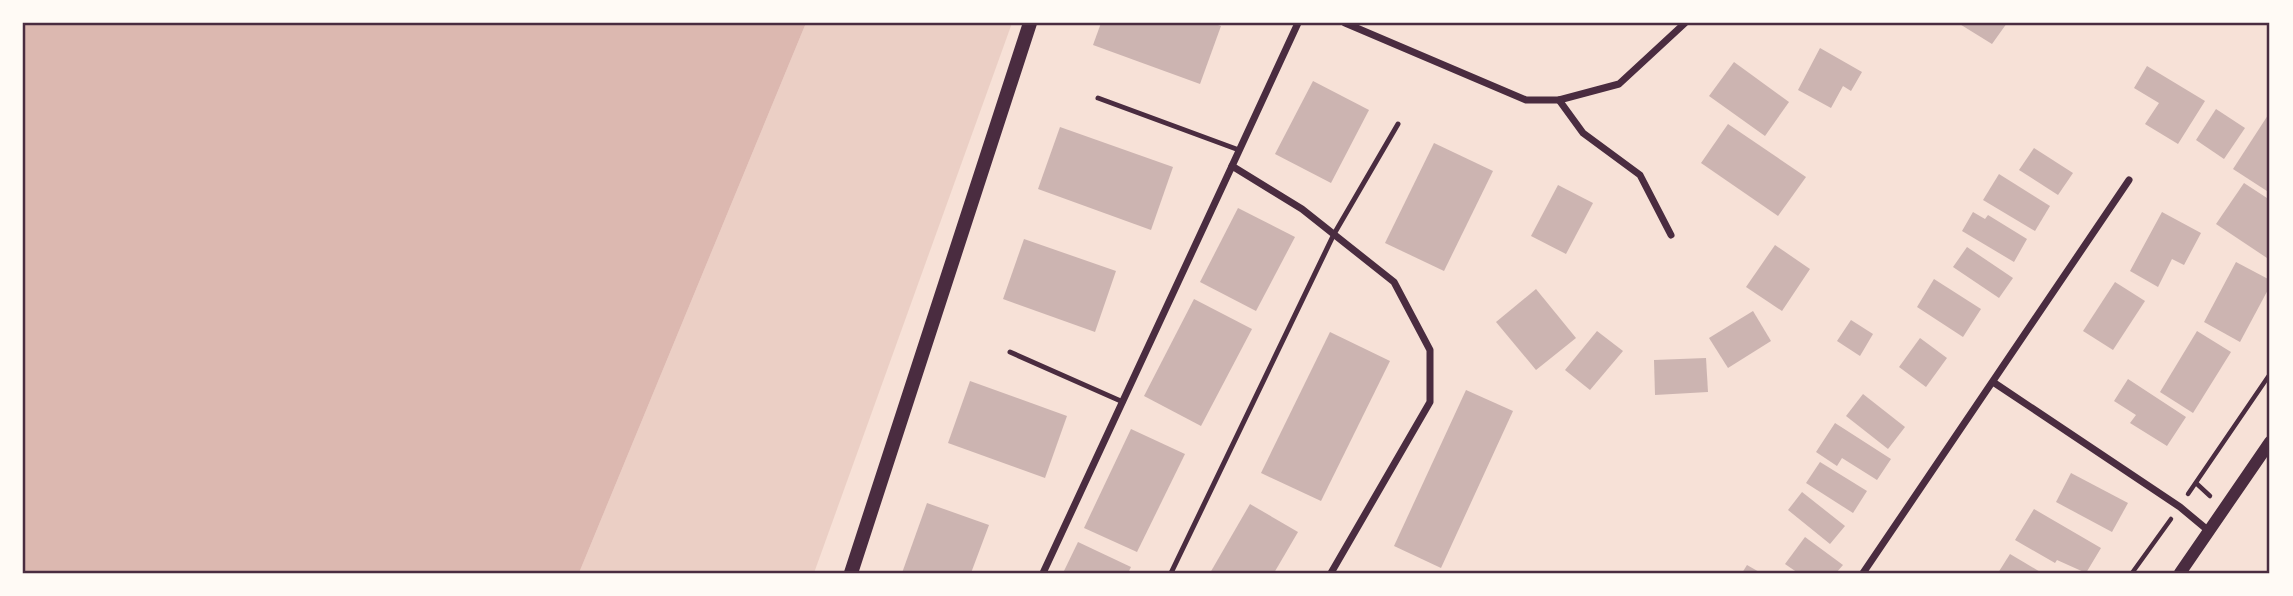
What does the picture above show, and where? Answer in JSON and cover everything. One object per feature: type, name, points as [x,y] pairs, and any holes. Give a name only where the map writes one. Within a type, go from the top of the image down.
[{"type":"main road","points":[[851,573],[1031,23]]},
{"type":"street","points":[[1043,573],[1298,23]]},
{"type":"street","points":[[1345,23],[1526,100],[1559,100],[1619,84],[1685,23]]},
{"type":"street","points":[[1559,100],[1583,133],[1640,176],[1671,235]]},
{"type":"street","points":[[1232,166],[1303,209],[1394,282],[1430,350],[1430,402],[1331,573]]},
{"type":"street","points":[[1863,573],[2129,180]]},
{"type":"street","points":[[1993,382],[2180,507],[2210,532]]},
{"type":"street","points":[[2180,573],[2270,442]]},
{"type":"lane","points":[[1098,98],[1239,150]]},
{"type":"lane","points":[[1171,573],[1334,234],[1398,124]]},
{"type":"lane","points":[[1010,352],[1123,401]]},
{"type":"path","points":[[2132,573],[2270,374]]},
{"type":"shaded area","points":[[23,23],[806,23],[579,573],[23,573]]},
{"type":"shaded area","points":[[806,23],[1012,23],[814,573],[579,573]]},
{"type":"building","points":[[1101,23],[1212,23],[1221,26],[1200,84],[1093,45]]},
{"type":"building","points":[[1958,23],[2007,23],[1992,44]]},
{"type":"building","points":[[1820,48],[1862,72],[1851,91],[1843,86],[1831,108],[1798,90]]},
{"type":"building","points":[[1734,62],[1789,102],[1765,136],[1709,96]]},
{"type":"building","points":[[2147,66],[2205,101],[2178,144],[2145,124],[2159,103],[2134,88]]},
{"type":"building","points":[[1313,81],[1369,110],[1331,183],[1275,154]]},
{"type":"building","points":[[2216,109],[2245,128],[2224,159],[2196,140]]},
{"type":"building","points":[[2270,112],[2270,193],[2233,169]]},
{"type":"building","points":[[1728,124],[1806,177],[1778,216],[1701,163]]},
{"type":"building","points":[[1060,127],[1173,167],[1151,230],[1038,189]]},
{"type":"building","points":[[1434,143],[1493,171],[1444,271],[1385,243]]},
{"type":"building","points":[[2034,148],[2073,173],[2058,195],[2019,170]]},
{"type":"building","points":[[1999,174],[2050,206],[2035,231],[1983,200]]},
{"type":"building","points":[[2244,183],[2270,200],[2270,260],[2216,224]]},
{"type":"building","points":[[1558,185],[1593,203],[1566,254],[1531,236]]},
{"type":"building","points":[[1238,208],[1295,237],[1256,311],[1200,282]]},
{"type":"building","points":[[1973,212],[1985,219],[1988,215],[2027,239],[2014,262],[1962,231]]},
{"type":"building","points":[[2162,212],[2201,233],[2184,265],[2172,259],[2158,287],[2130,271]]},
{"type":"building","points":[[1024,239],[1116,271],[1095,332],[1003,299]]},
{"type":"building","points":[[1775,245],[1810,269],[1782,311],[1746,287]]},
{"type":"building","points":[[1967,247],[2013,278],[1999,298],[1953,267]]},
{"type":"building","points":[[2236,262],[2270,280],[2270,286],[2240,342],[2204,322]]},
{"type":"building","points":[[1934,279],[1981,309],[1963,337],[1917,307]]},
{"type":"building","points":[[2115,282],[2145,301],[2113,350],[2083,331]]},
{"type":"building","points":[[1536,289],[1576,338],[1536,370],[1496,322]]},
{"type":"building","points":[[1194,299],[1252,329],[1201,426],[1144,396]]},
{"type":"building","points":[[1753,311],[1771,341],[1728,368],[1709,338]]},
{"type":"building","points":[[1851,320],[1873,334],[1860,356],[1837,341]]},
{"type":"building","points":[[1597,331],[1623,351],[1590,390],[1565,370]]},
{"type":"building","points":[[2197,331],[2231,352],[2193,413],[2160,392]]},
{"type":"building","points":[[1330,332],[1390,361],[1321,501],[1261,473]]},
{"type":"building","points":[[1920,338],[1947,358],[1926,387],[1899,367]]},
{"type":"building","points":[[1706,358],[1708,392],[1655,395],[1654,360]]},
{"type":"building","points":[[2128,379],[2186,417],[2167,446],[2130,423],[2136,415],[2114,401]]},
{"type":"building","points":[[970,381],[1067,416],[1045,478],[948,443]]},
{"type":"building","points":[[1466,390],[1513,411],[1441,568],[1394,546]]},
{"type":"building","points":[[1863,394],[1905,427],[1888,449],[1846,416]]},
{"type":"building","points":[[1835,423],[1891,459],[1877,480],[1842,458],[1837,466],[1816,452]]},
{"type":"building","points":[[1131,429],[1185,454],[1137,552],[1084,528]]},
{"type":"building","points":[[1820,462],[1867,491],[1853,513],[1806,483]]},
{"type":"building","points":[[2071,473],[2128,503],[2112,532],[2056,502]]},
{"type":"building","points":[[1802,492],[1845,526],[1830,544],[1788,510]]},
{"type":"building","points":[[927,503],[989,525],[971,573],[902,573]]},
{"type":"building","points":[[1250,504],[1298,532],[1274,573],[1210,573]]},
{"type":"building","points":[[2034,509],[2101,548],[2086,573],[2057,560],[2055,563],[2015,540]]},
{"type":"building","points":[[1805,537],[1843,565],[1836,573],[1798,573],[1785,564]]},
{"type":"building","points":[[1078,542],[1131,567],[1128,573],[1063,573]]},
{"type":"building","points":[[2010,554],[2042,573],[1998,573]]},
{"type":"building","points":[[1747,565],[1761,573],[1742,573]]}]
